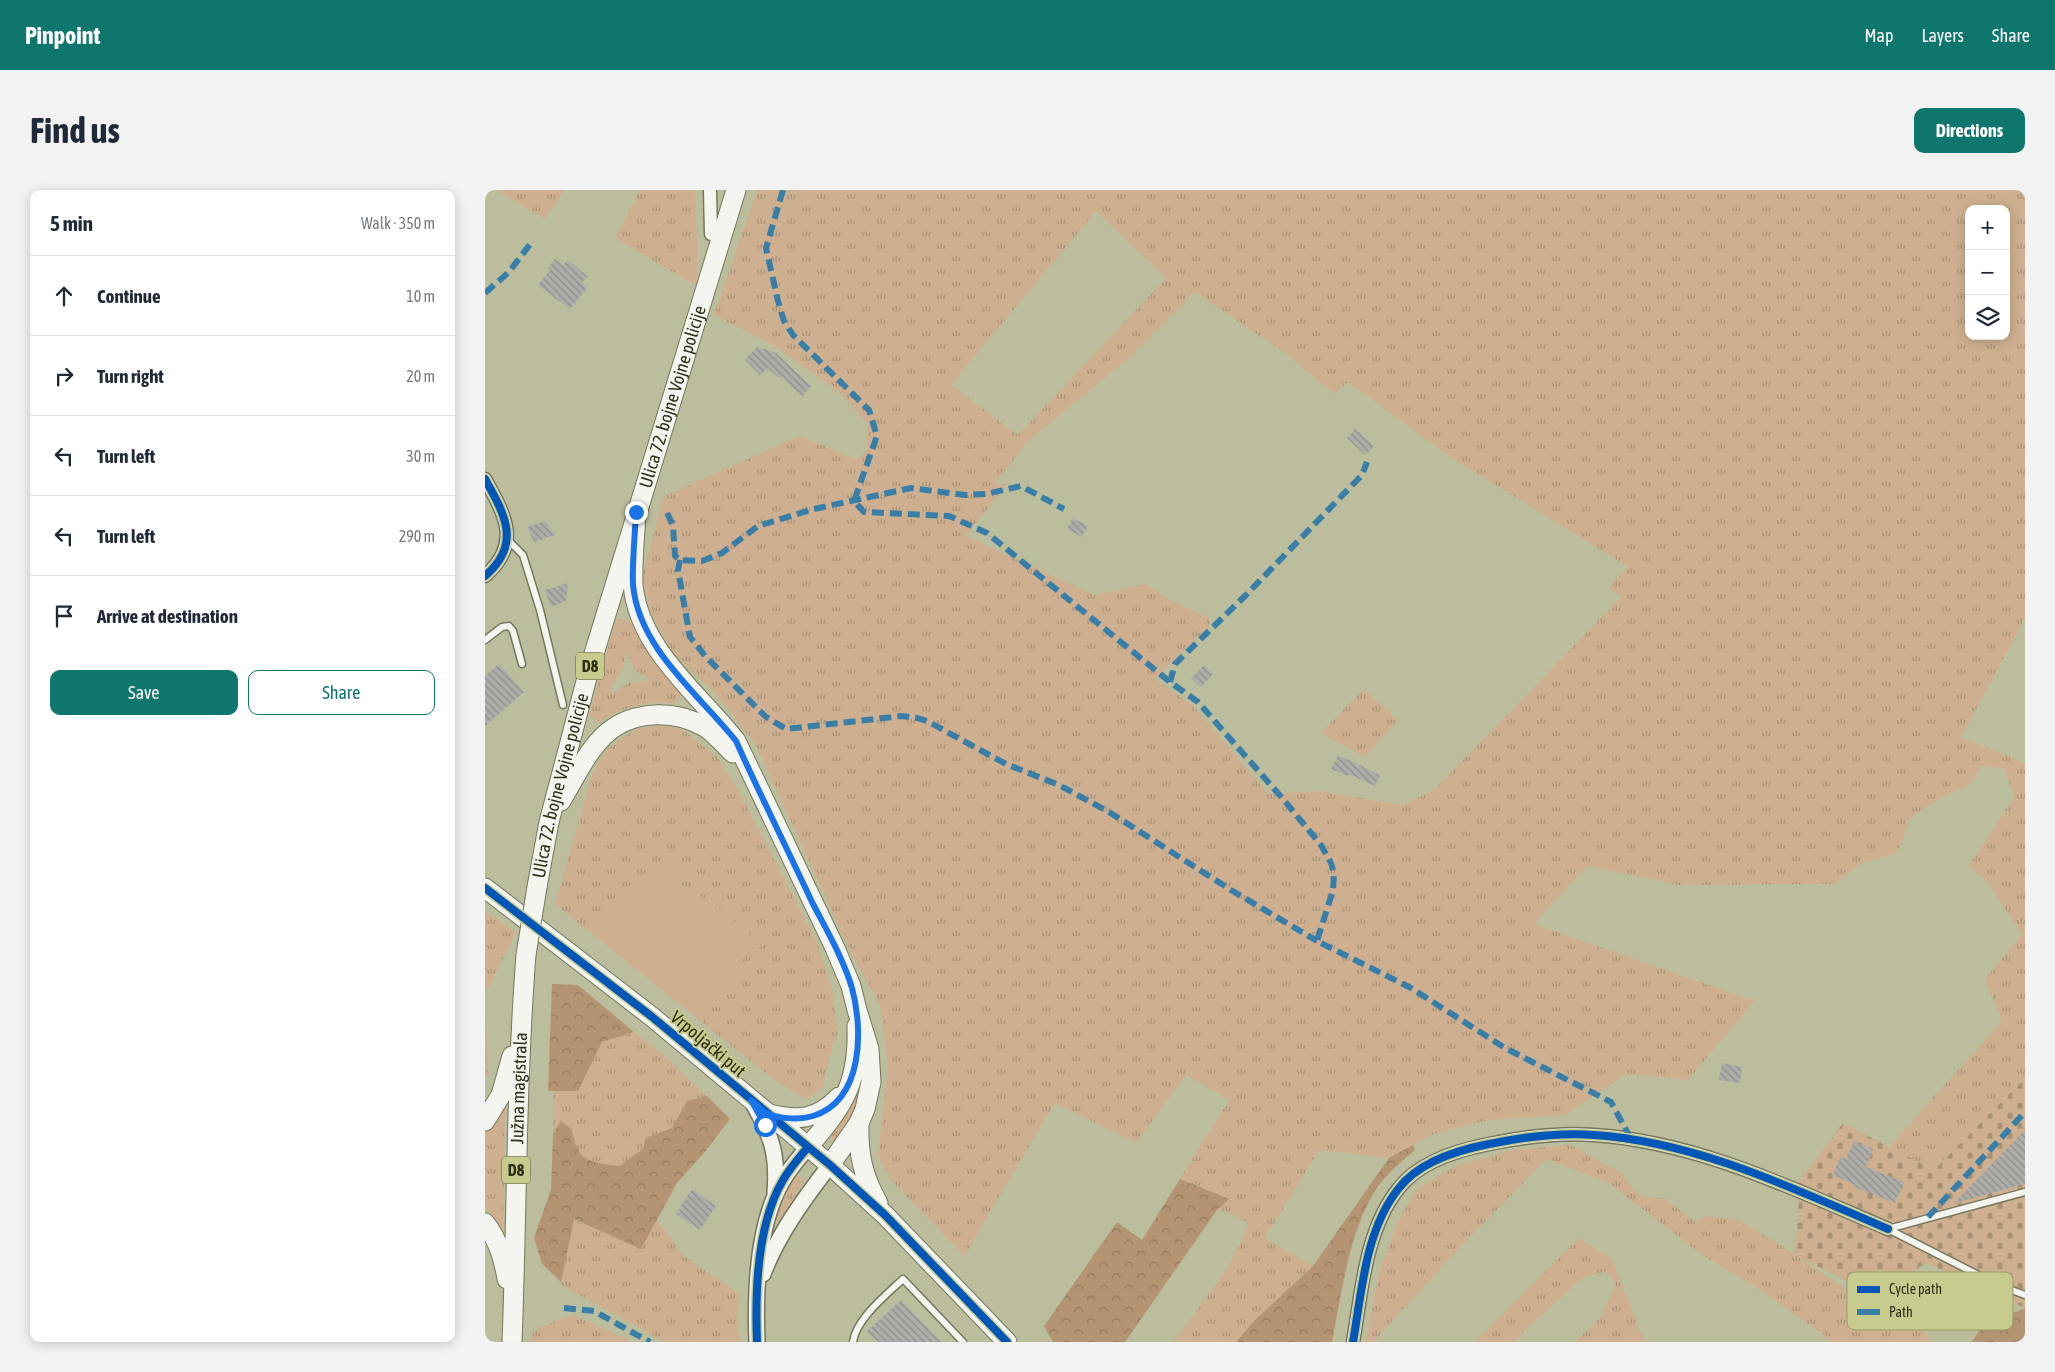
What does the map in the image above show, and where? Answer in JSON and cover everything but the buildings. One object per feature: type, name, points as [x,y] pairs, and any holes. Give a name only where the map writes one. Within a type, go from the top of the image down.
[{"type":"main road","name":"Ulica 72. bojne Vojne policije","points":[[526,955],[549,822],[589,670],[736,190]]},
{"type":"main road","points":[[636,512],[633,586],[638,609],[648,633],[679,677],[719,719],[736,741],[835,948],[851,986],[857,1010],[867,1036],[871,1063],[869,1095],[859,1123],[830,1165]]},
{"type":"main road","points":[[549,822],[596,745],[608,732],[625,721],[645,715],[665,715],[686,719],[705,728],[718,738],[748,769]]},
{"type":"main road","name":"Vrpoljački put","points":[[485,888],[651,1016],[830,1165],[885,1215],[1007,1342]]},
{"type":"main road","name":"Južna magistrala","points":[[512,1342],[520,1028],[526,955]]},
{"type":"main road","points":[[808,1147],[839,1108],[849,1087],[856,1060],[857,1010]]},
{"type":"main road","points":[[485,1121],[501,1095],[520,1028]]},
{"type":"main road","points":[[767,1114],[799,1118],[813,1116],[832,1105],[849,1087]]},
{"type":"main road","points":[[859,1123],[860,1154],[864,1175],[885,1215]]},
{"type":"main road","points":[[485,1223],[491,1231],[500,1253],[507,1276],[513,1312]]},
{"type":"street","points":[[710,190],[711,234]]},
{"type":"street","points":[[485,479],[505,519],[507,539],[505,550],[498,562],[485,576]]},
{"type":"street","points":[[751,1100],[772,1141],[776,1177],[774,1199]]},
{"type":"street","points":[[1353,1342],[1366,1266],[1374,1237],[1385,1210],[1399,1187],[1417,1171],[1441,1158],[1475,1146],[1513,1139],[1552,1135],[1592,1134],[1631,1138],[1669,1146],[1782,1184],[1888,1229]]},
{"type":"street","points":[[757,1342],[758,1287],[765,1229],[774,1199],[782,1181],[808,1147]]},
{"type":"street","points":[[758,1287],[780,1239],[809,1192],[830,1165]]},
{"type":"lane","points":[[507,539],[523,555],[540,610],[563,705]]},
{"type":"lane","points":[[485,640],[502,627],[509,626],[513,631],[522,664]]},
{"type":"lane","points":[[1888,1229],[2025,1192]]},
{"type":"lane","points":[[1888,1229],[1972,1272]]},
{"type":"lane","points":[[853,1342],[853,1336],[869,1311],[903,1279],[963,1342]]},
{"type":"lane","points":[[2013,1291],[2025,1295]]},
{"type":"green space","points":[[496,190],[564,190],[545,219]]},
{"type":"green space","points":[[640,190],[695,190],[697,286],[615,238]]},
{"type":"green space","points":[[757,190],[2025,190],[2025,619],[1961,737],[2025,763],[2025,1078],[1934,1170],[1889,1147],[2002,1021],[1985,979],[2022,934],[1988,883],[1969,866],[2014,797],[2004,768],[1980,766],[1973,783],[1940,798],[1911,818],[1897,853],[1860,864],[1835,884],[1679,885],[1587,866],[1534,924],[1755,1001],[1688,1080],[1626,1074],[1565,1115],[1489,1120],[1434,1134],[1389,1158],[1319,1150],[1265,1238],[1313,1266],[1254,1321],[1236,1342],[1173,1342],[1226,1270],[1248,1223],[1226,1211],[1217,1210],[1229,1199],[1180,1179],[1229,1100],[1186,1075],[1136,1143],[1055,1103],[964,1256],[888,1177],[878,1155],[888,1067],[880,1005],[852,955],[756,745],[717,695],[676,656],[651,614],[642,577],[664,496],[800,436],[857,460],[867,450],[868,424],[839,392],[773,345],[714,315]],"holes":[[[1096,211],[1166,278],[1018,435],[951,385]],[[1195,292],[1285,353],[1334,394],[1348,382],[1450,457],[1627,566],[1609,588],[1621,597],[1435,789],[1403,805],[1319,791],[1269,794],[1192,705],[1155,679],[1211,624],[1207,617],[1171,601],[1147,584],[1094,595],[966,536],[1008,483],[994,485],[1027,442],[1128,359]]]},
{"type":"green space","points":[[616,619],[630,619],[640,640],[652,658],[683,692],[674,704],[654,703],[634,706],[616,713],[599,723],[589,716]],"holes":[[[626,652],[635,670],[649,679],[648,681],[628,683],[611,694],[612,687],[622,670]]]},
{"type":"green space","points":[[1364,689],[1398,720],[1365,757],[1320,733]]},
{"type":"green space","points":[[662,725],[682,729],[718,758],[740,793],[818,945],[832,991],[838,1032],[822,1088],[807,1100],[772,1078],[703,1023],[699,1009],[731,979],[746,955],[711,902],[683,887],[672,865],[591,933],[555,904],[593,772],[608,748],[636,729]]},
{"type":"green space","points":[[672,864],[683,887],[711,902],[763,945],[746,955],[731,979],[699,1009],[703,1023],[591,933]]},
{"type":"green space","points":[[485,911],[516,932],[485,995]]},
{"type":"green space","points":[[552,984],[578,985],[634,1032],[602,1042],[578,1091],[548,1091]]},
{"type":"green space","points":[[485,995],[488,1072],[485,1081]]},
{"type":"green space","points":[[634,1032],[669,1060],[707,1096],[687,1101],[672,1128],[646,1138],[643,1149],[620,1166],[593,1162],[582,1155],[572,1130],[561,1121],[553,1134],[553,1091],[578,1091],[602,1042]]},
{"type":"green space","points":[[2025,1078],[2025,1308],[2013,1303],[2013,1272],[1946,1272],[1926,1263],[1912,1272],[1847,1272],[1847,1281],[1795,1255],[1800,1180],[1843,1123],[1934,1170]]},
{"type":"green space","points":[[860,1084],[863,1085],[862,1100],[839,1139],[832,1140],[831,1135]]},
{"type":"green space","points":[[707,1096],[730,1119],[704,1153],[677,1183],[641,1249],[574,1219],[561,1282],[542,1264],[534,1238],[551,1189],[553,1134],[561,1121],[572,1130],[578,1149],[587,1159],[593,1162],[620,1166],[643,1149],[646,1138],[672,1128],[687,1101]]},
{"type":"green space","points":[[505,1100],[503,1237],[496,1222],[485,1207],[485,1133],[491,1127]]},
{"type":"green space","points":[[1413,1145],[1415,1150],[1391,1172],[1375,1191],[1356,1231],[1346,1268],[1332,1342],[1236,1342],[1254,1321],[1313,1266],[1389,1158]]},
{"type":"green space","points":[[1570,1145],[1620,1172],[1640,1196],[1666,1199],[1695,1222],[1705,1216],[1739,1220],[1782,1246],[1847,1290],[1847,1330],[1924,1330],[1930,1342],[1829,1342],[1824,1335],[1751,1284],[1702,1255],[1609,1183],[1547,1159],[1471,1236],[1373,1342],[1365,1342],[1380,1270],[1400,1217],[1417,1189],[1455,1166],[1513,1150]]},
{"type":"green space","points":[[796,1174],[804,1181],[780,1219],[777,1221],[773,1220],[781,1194]]},
{"type":"green space","points":[[1180,1179],[1229,1199],[1217,1210],[1125,1342],[1053,1342],[1044,1326],[1117,1222],[1142,1240]]},
{"type":"green space","points":[[573,1219],[641,1248],[657,1220],[685,1257],[740,1294],[737,1324],[740,1342],[665,1342],[563,1286],[561,1282]]},
{"type":"green space","points":[[1579,1238],[1612,1259],[1645,1342],[1575,1342],[1601,1317],[1616,1284],[1606,1271],[1583,1278],[1514,1342],[1475,1342]]},
{"type":"green space","points":[[2025,1308],[2025,1342],[1972,1342],[1980,1330],[2013,1330],[2013,1313]]},
{"type":"green space","points":[[572,1315],[631,1342],[529,1342],[535,1329]]},
{"type":"marked path","points":[[783,190],[766,248],[784,321],[793,335],[869,410],[877,436],[854,501],[864,512],[949,516],[987,533],[1170,682],[1198,702],[1283,799],[1321,845],[1331,863],[1334,874],[1333,890],[1317,941],[1411,988],[1505,1048],[1611,1102],[1631,1139]]},
{"type":"marked path","points":[[485,293],[509,272],[531,243]]},
{"type":"marked path","points":[[1170,682],[1175,664],[1246,595],[1362,475],[1367,462]]},
{"type":"marked path","points":[[667,513],[673,525],[675,556],[680,560],[702,561],[722,553],[758,526],[814,509],[911,488],[965,495],[986,494],[1021,486],[1064,509]]},
{"type":"marked path","points":[[680,560],[678,570],[690,637],[706,657],[766,717],[786,729],[902,716],[927,721],[1006,764],[1059,785],[1109,812],[1231,890],[1317,941]]},
{"type":"marked path","points":[[1928,1217],[2025,1112]]},
{"type":"marked path","points":[[564,1308],[594,1311],[650,1342]]},
{"type":"cycle path","points":[[485,479],[504,517],[507,541],[496,564],[485,576]]},
{"type":"cycle path","points":[[485,888],[651,1016],[830,1165],[885,1215],[1007,1342]]},
{"type":"cycle path","points":[[1353,1342],[1372,1242],[1379,1223],[1399,1188],[1407,1179],[1428,1164],[1452,1154],[1489,1144],[1541,1136],[1581,1134],[1633,1139],[1671,1147],[1745,1170],[1817,1198],[1888,1229]]},
{"type":"cycle path","points":[[757,1342],[757,1281],[759,1259],[768,1217],[774,1198],[783,1180],[808,1147]]},
{"type":"route","points":[[636,512],[633,586],[638,609],[648,633],[679,677],[719,719],[736,741],[835,948],[851,986],[857,1010],[856,1060],[849,1087],[832,1105],[822,1112],[813,1116],[799,1118],[767,1114],[751,1100],[765,1125]]}]
